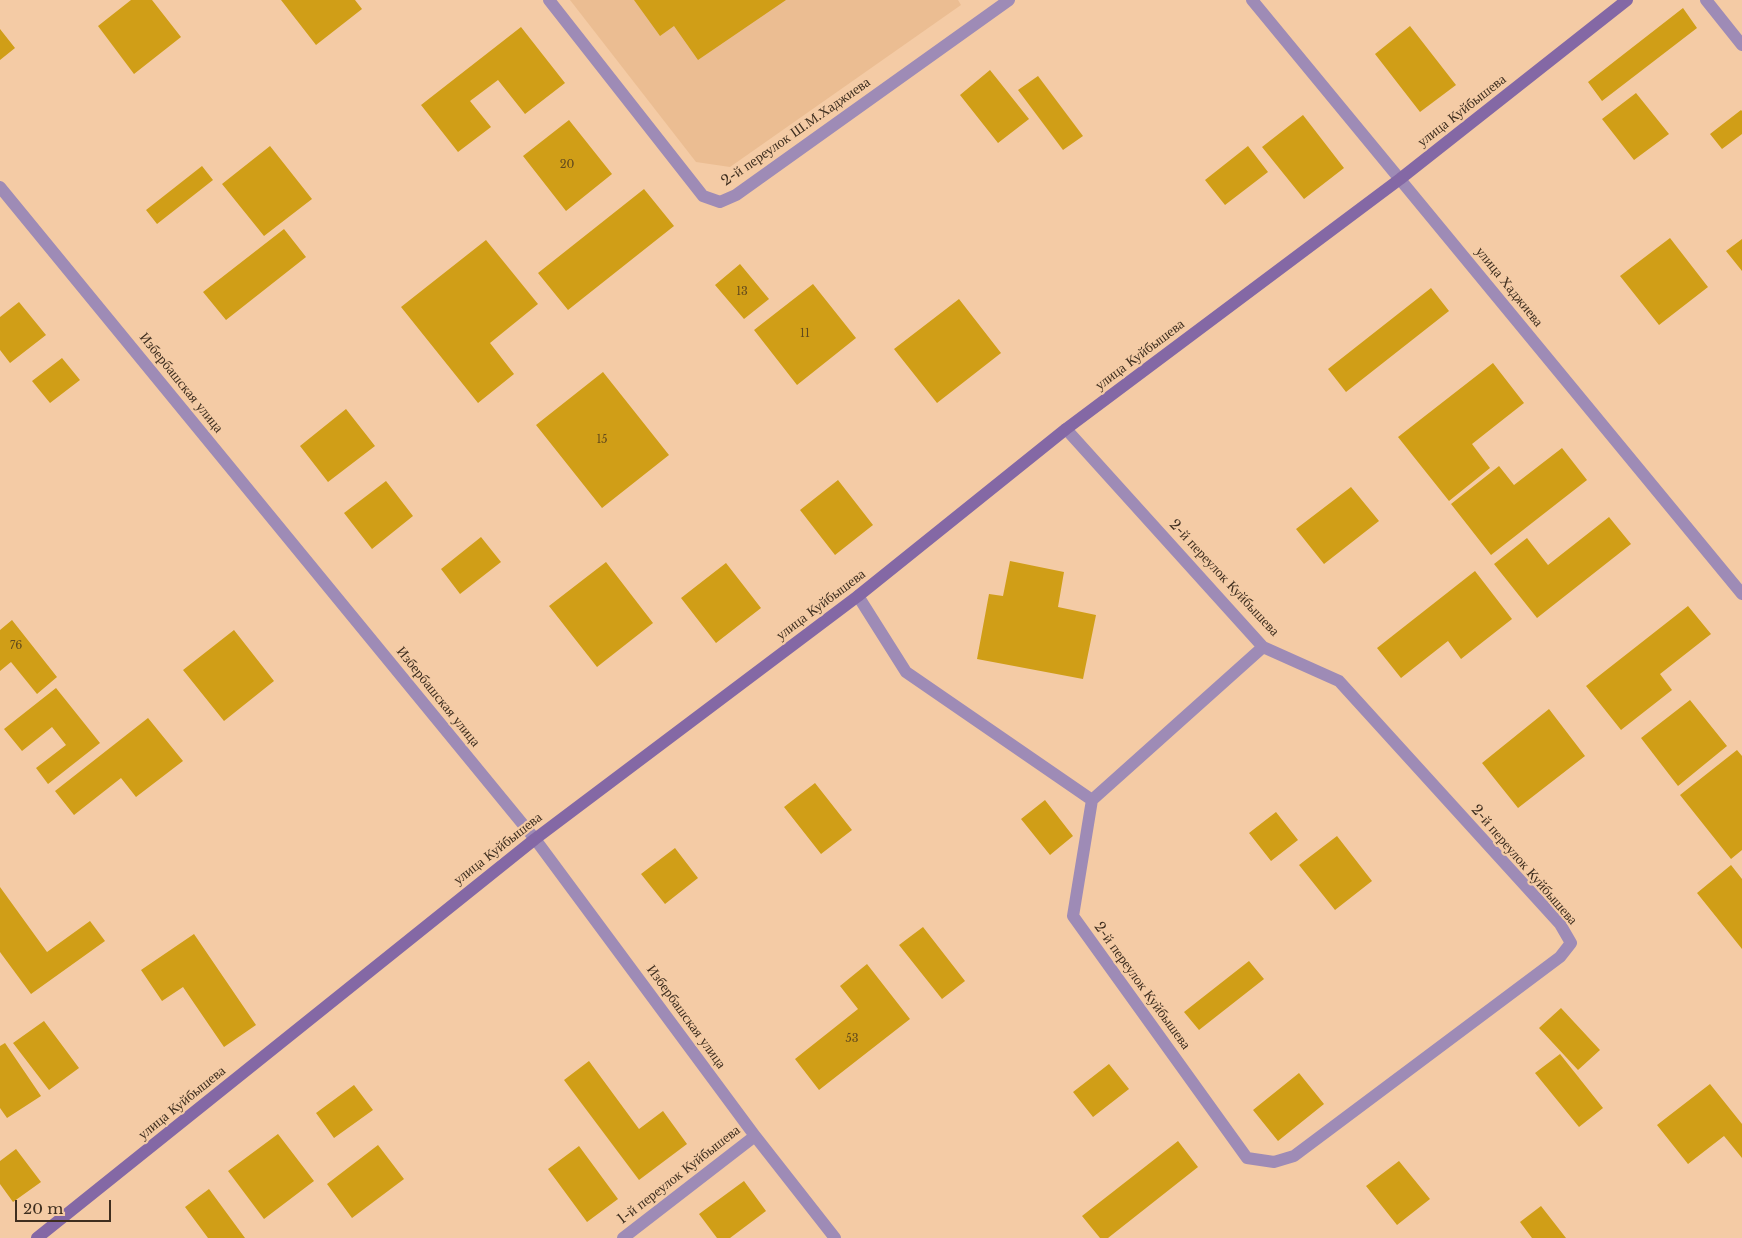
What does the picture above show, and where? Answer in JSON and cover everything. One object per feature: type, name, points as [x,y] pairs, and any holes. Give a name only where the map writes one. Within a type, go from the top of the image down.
[{"type":"street","name":"2-й переулок Ш.М.Хаджиева","points":[[549,0],[703,196],[720,202],[736,195],[1009,0]]},
{"type":"street","name":"улица Хаджиева","points":[[1252,0],[1742,594]]},
{"type":"street","name":"улица Куйбышева","points":[[37,1238],[535,839],[858,596],[1066,429],[1400,179],[1627,0]]},
{"type":"street","points":[[1706,0],[1742,45]]},
{"type":"street","name":"Избербашская улица","points":[[0,187],[535,839],[755,1136],[835,1238]]},
{"type":"street","name":"2-й переулок Куйбышева","points":[[1066,429],[1264,647],[1339,681],[1560,924],[1571,942],[1560,957],[1294,1156],[1274,1162],[1247,1158],[1073,916],[1092,800]]},
{"type":"street","points":[[858,596],[906,672],[1092,800],[1264,647]]},
{"type":"street","name":"1-й переулок Куйбышева","points":[[622,1238],[755,1136]]},
{"type":"shaded area","points":[[570,0],[958,0],[961,5],[730,167],[696,162]]},
{"type":"building","points":[[131,0],[152,0],[181,37],[134,74],[98,26]]},
{"type":"building","points":[[281,0],[355,0],[362,9],[316,45]]},
{"type":"building","points":[[634,0],[786,0],[698,60],[674,26],[660,36]]},
{"type":"building","points":[[1683,8],[1697,28],[1602,101],[1588,82]]},
{"type":"building","points":[[1410,26],[1456,85],[1420,112],[1375,54]]},
{"type":"building","points":[[521,27],[565,83],[525,114],[498,80],[470,101],[491,127],[458,152],[421,105]]},
{"type":"building","points":[[0,29],[15,48],[0,60]]},
{"type":"building","points":[[990,70],[1029,119],[998,143],[960,95]]},
{"type":"building","points":[[1038,76],[1083,136],[1063,150],[1018,90]]},
{"type":"building","points":[[1636,93],[1669,134],[1634,160],[1602,119]]},
{"type":"building","points":[[1741,110],[1742,134],[1722,149],[1710,134]]},
{"type":"building","points":[[1303,115],[1344,168],[1304,199],[1262,147]]},
{"type":"building","points":[[569,120],[612,174],[566,211],[523,156]]},
{"type":"building","points":[[270,146],[312,199],[264,236],[222,184]]},
{"type":"building","points":[[1248,146],[1268,172],[1225,205],[1205,180]]},
{"type":"building","points":[[202,166],[213,180],[157,224],[146,210]]},
{"type":"building","points":[[644,189],[674,226],[568,310],[538,273]]},
{"type":"building","points":[[284,229],[306,257],[226,320],[203,292]]},
{"type":"building","points":[[1670,238],[1708,287],[1659,325],[1620,276]]},
{"type":"building","points":[[1742,239],[1742,271],[1726,251]]},
{"type":"building","points":[[486,240],[538,304],[490,343],[514,374],[478,403],[401,307]]},
{"type":"building","points":[[740,264],[769,299],[744,319],[715,285]]},
{"type":"building","points":[[813,284],[856,338],[797,385],[754,330]]},
{"type":"building","points":[[1431,288],[1449,311],[1346,392],[1328,369]]},
{"type":"building","points":[[959,299],[1001,353],[937,403],[894,349]]},
{"type":"building","points":[[19,302],[46,335],[10,363],[0,350],[0,317]]},
{"type":"building","points":[[62,358],[80,380],[50,403],[32,381]]},
{"type":"building","points":[[1493,363],[1524,403],[1472,444],[1490,468],[1449,501],[1398,437]]},
{"type":"building","points":[[603,372],[669,455],[602,508],[536,425]]},
{"type":"building","points":[[346,409],[375,446],[328,482],[300,446]]},
{"type":"building","points":[[1562,448],[1587,480],[1491,555],[1451,504],[1499,466],[1514,485]]},
{"type":"building","points":[[838,480],[873,525],[835,555],[800,510]]},
{"type":"building","points":[[386,481],[413,516],[372,549],[344,513]]},
{"type":"building","points":[[1351,487],[1379,521],[1324,564],[1296,529]]},
{"type":"building","points":[[1609,517],[1631,544],[1537,618],[1494,564],[1527,538],[1548,565]]},
{"type":"building","points":[[481,537],[501,562],[460,594],[441,569]]},
{"type":"building","points":[[1010,561],[1064,572],[1058,607],[1096,615],[1083,679],[977,659],[989,594],[1003,596]]},
{"type":"building","points":[[606,562],[653,623],[597,667],[549,606]]},
{"type":"building","points":[[726,563],[761,608],[716,643],[681,598]]},
{"type":"building","points":[[1475,571],[1512,619],[1461,659],[1448,641],[1401,678],[1377,648]]},
{"type":"building","points":[[1688,606],[1711,634],[1660,674],[1672,690],[1621,730],[1586,686]]},
{"type":"building","points":[[12,620],[57,677],[37,694],[11,662],[0,671],[0,630]]},
{"type":"building","points":[[234,630],[274,681],[224,721],[183,670]]},
{"type":"building","points":[[56,688],[100,743],[48,784],[36,768],[66,745],[52,727],[22,751],[4,729]]},
{"type":"building","points":[[1690,700],[1727,746],[1678,786],[1641,738]]},
{"type":"building","points":[[1549,709],[1585,756],[1518,808],[1482,763]]},
{"type":"building","points":[[148,718],[183,761],[136,797],[121,778],[74,815],[55,791]]},
{"type":"building","points":[[1737,750],[1742,756],[1742,850],[1731,859],[1680,795]]},
{"type":"building","points":[[815,783],[852,830],[821,854],[784,807]]},
{"type":"building","points":[[1045,800],[1073,836],[1050,855],[1021,819]]},
{"type":"building","points":[[1276,812],[1298,840],[1271,861],[1249,833]]},
{"type":"building","points":[[1337,836],[1372,881],[1335,910],[1299,865]]},
{"type":"building","points":[[675,848],[698,878],[665,904],[641,874]]},
{"type":"building","points":[[1731,865],[1742,879],[1742,949],[1697,893]]},
{"type":"building","points":[[0,887],[47,952],[90,921],[105,941],[31,994],[0,952]]},
{"type":"building","points":[[923,927],[965,981],[942,999],[899,945]]},
{"type":"building","points":[[194,934],[256,1025],[224,1047],[183,987],[162,1001],[141,970]]},
{"type":"building","points":[[1249,961],[1264,979],[1199,1030],[1184,1012]]},
{"type":"building","points":[[867,964],[910,1019],[819,1090],[795,1059],[858,1009],[840,986]]},
{"type":"building","points":[[1561,1008],[1600,1050],[1578,1070],[1539,1028]]},
{"type":"building","points":[[44,1021],[79,1068],[49,1090],[13,1043]]},
{"type":"building","points":[[5,1043],[41,1096],[7,1118],[0,1108],[0,1046]]},
{"type":"building","points":[[1560,1054],[1603,1108],[1579,1127],[1535,1073]]},
{"type":"building","points":[[589,1061],[639,1129],[663,1111],[687,1144],[639,1180],[564,1080]]},
{"type":"building","points":[[1109,1064],[1129,1089],[1093,1117],[1073,1092]]},
{"type":"building","points":[[1299,1073],[1324,1104],[1278,1141],[1253,1110]]},
{"type":"building","points":[[1710,1084],[1742,1124],[1742,1158],[1724,1136],[1688,1164],[1657,1125]]},
{"type":"building","points":[[354,1085],[373,1110],[334,1138],[316,1113]]},
{"type":"building","points":[[278,1134],[314,1181],[264,1219],[228,1171]]},
{"type":"building","points":[[1178,1141],[1198,1167],[1108,1238],[1100,1238],[1082,1216]]},
{"type":"building","points":[[378,1145],[404,1179],[352,1218],[327,1184]]},
{"type":"building","points":[[579,1146],[618,1199],[587,1222],[548,1169]]},
{"type":"building","points":[[16,1149],[41,1182],[13,1202],[0,1184],[0,1161]]},
{"type":"building","points":[[1399,1161],[1430,1199],[1397,1225],[1366,1186]]},
{"type":"building","points":[[744,1181],[766,1211],[730,1238],[717,1238],[699,1214]]},
{"type":"building","points":[[209,1189],[245,1238],[208,1238],[185,1207]]},
{"type":"building","points":[[1541,1206],[1566,1238],[1532,1238],[1520,1222]]}]
